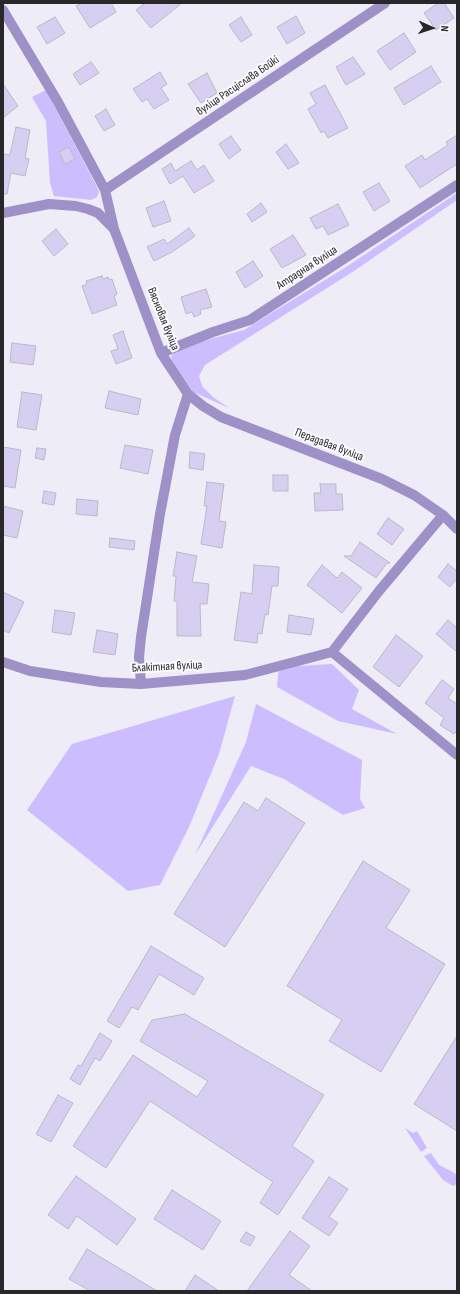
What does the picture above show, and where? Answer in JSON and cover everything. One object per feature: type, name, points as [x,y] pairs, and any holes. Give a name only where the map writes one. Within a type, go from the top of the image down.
[{"type":"street","name":"вуліца Расціслава Бойкі","points":[[105,190],[385,3]]},
{"type":"street","name":"Вясновая вуліца","points":[[3,10],[58,102],[105,190],[114,228],[161,353],[188,394]]},
{"type":"street","name":"Атрадная вуліца","points":[[161,353],[213,332],[250,320],[457,185]]},
{"type":"street","points":[[3,213],[49,204],[76,206],[98,213],[114,228]]},
{"type":"street","points":[[141,684],[139,657],[141,637],[160,514],[176,435],[188,394]]},
{"type":"street","name":"Перадавая вуліца","points":[[188,394],[203,406],[222,417],[382,479],[414,495],[443,516],[457,529]]},
{"type":"street","points":[[443,516],[379,591],[332,652],[457,755]]},
{"type":"street","name":"Блакітная вуліца","points":[[3,662],[30,671],[101,682],[141,684],[245,675],[332,652]]},
{"type":"shaded area","points":[[46,90],[97,187],[99,192],[97,197],[91,200],[54,196],[50,183],[46,121],[32,97]]},
{"type":"shaded area","points":[[457,193],[457,200],[354,271],[205,365],[199,376],[202,386],[213,397],[229,408],[193,392],[172,361],[171,356],[177,348],[244,330],[346,267]]},
{"type":"shaded area","points":[[332,664],[359,690],[352,709],[397,734],[338,721],[277,687],[279,667]]},
{"type":"shaded area","points":[[235,696],[219,754],[189,827],[160,885],[128,891],[27,810],[72,744]]},
{"type":"shaded area","points":[[256,704],[362,760],[360,799],[365,808],[343,815],[284,779],[251,766],[195,855],[246,742]]},
{"type":"shaded area","points":[[405,1128],[413,1133],[417,1131],[427,1148],[421,1152]]},
{"type":"shaded area","points":[[431,1153],[439,1165],[457,1175],[457,1184],[453,1186],[443,1180],[424,1156]]},
{"type":"building","points":[[82,3],[111,3],[116,12],[90,28],[76,6]]},
{"type":"building","points":[[145,3],[182,3],[151,28],[136,10]]},
{"type":"building","points":[[438,3],[444,3],[454,18],[436,30],[424,13]]},
{"type":"building","points":[[296,16],[305,33],[287,44],[277,27]]},
{"type":"building","points":[[55,17],[65,33],[47,44],[37,27]]},
{"type":"building","points":[[241,17],[252,35],[241,42],[229,25]]},
{"type":"building","points":[[404,33],[416,52],[390,70],[377,51]]},
{"type":"building","points":[[353,57],[365,74],[346,85],[336,67]]},
{"type":"building","points":[[91,62],[99,73],[80,85],[73,74]]},
{"type":"building","points":[[431,66],[441,82],[404,105],[394,88]]},
{"type":"building","points":[[160,72],[167,84],[161,88],[169,100],[154,109],[147,99],[142,102],[133,89]]},
{"type":"building","points":[[207,73],[217,93],[201,103],[188,84]]},
{"type":"building","points":[[3,84],[18,106],[3,118]]},
{"type":"building","points":[[325,85],[348,128],[328,138],[324,131],[321,133],[308,109],[316,104],[310,93]]},
{"type":"building","points":[[106,109],[115,125],[104,131],[95,116]]},
{"type":"building","points":[[16,127],[30,130],[25,158],[29,159],[25,176],[11,173],[7,194],[3,194],[3,154],[10,155]]},
{"type":"building","points":[[457,135],[457,164],[420,188],[405,166],[422,155],[425,160],[448,145],[446,142]]},
{"type":"building","points":[[231,136],[241,150],[229,159],[219,144]]},
{"type":"building","points":[[286,144],[299,163],[288,169],[276,152]]},
{"type":"building","points":[[69,147],[75,159],[65,164],[59,152]]},
{"type":"building","points":[[191,161],[197,170],[204,165],[214,181],[194,193],[183,176],[170,184],[162,169],[171,163],[175,171]]},
{"type":"building","points":[[379,183],[390,201],[374,211],[363,192]]},
{"type":"building","points":[[164,201],[171,221],[153,227],[146,208]]},
{"type":"building","points":[[261,203],[267,212],[252,222],[247,214]]},
{"type":"building","points":[[338,204],[349,225],[328,235],[323,226],[316,229],[310,218]]},
{"type":"building","points":[[189,228],[195,236],[172,252],[154,261],[147,247],[164,239],[167,244]]},
{"type":"building","points":[[56,229],[68,244],[54,256],[42,241]]},
{"type":"building","points":[[293,235],[306,255],[282,268],[270,249]]},
{"type":"building","points":[[253,261],[263,276],[245,288],[236,272]]},
{"type":"building","points":[[102,276],[103,279],[108,277],[109,280],[112,279],[117,294],[114,296],[117,305],[92,314],[82,286],[87,284],[86,281]]},
{"type":"building","points":[[206,289],[212,307],[200,310],[201,314],[194,317],[192,312],[186,314],[181,297]]},
{"type":"building","points":[[123,331],[132,358],[116,364],[111,351],[118,349],[113,335]]},
{"type":"building","points":[[12,343],[36,346],[33,365],[10,362]]},
{"type":"building","points":[[109,391],[141,399],[138,415],[105,408]]},
{"type":"building","points":[[22,392],[42,395],[36,430],[17,427]]},
{"type":"building","points":[[125,445],[153,450],[148,474],[120,468]]},
{"type":"building","points":[[3,447],[21,450],[15,488],[3,486]]},
{"type":"building","points":[[37,448],[46,449],[44,460],[35,458]]},
{"type":"building","points":[[190,452],[205,454],[203,470],[189,468]]},
{"type":"building","points":[[273,475],[288,475],[288,491],[273,491]]},
{"type":"building","points":[[207,482],[224,484],[219,521],[226,522],[222,548],[201,544],[207,506],[204,506]]},
{"type":"building","points":[[320,484],[336,484],[336,494],[342,494],[343,510],[315,511],[314,493],[321,493]]},
{"type":"building","points":[[44,491],[56,493],[54,505],[42,503]]},
{"type":"building","points":[[77,499],[98,501],[97,516],[76,514]]},
{"type":"building","points":[[3,506],[23,511],[17,538],[3,535]]},
{"type":"building","points":[[388,518],[404,529],[392,545],[377,534]]},
{"type":"building","points":[[110,538],[135,541],[134,550],[109,547]]},
{"type":"building","points":[[360,542],[390,563],[387,563],[376,578],[344,556],[351,556]]},
{"type":"building","points":[[177,552],[197,556],[192,582],[209,584],[207,604],[200,604],[201,636],[177,636],[177,602],[174,601],[176,576],[173,576]]},
{"type":"building","points":[[448,564],[457,571],[457,578],[450,587],[438,577]]},
{"type":"building","points":[[254,565],[279,567],[278,586],[272,586],[268,615],[265,614],[262,634],[258,633],[257,643],[234,640],[241,592],[252,594]]},
{"type":"building","points":[[322,565],[337,578],[342,572],[362,588],[342,613],[307,585]]},
{"type":"building","points":[[3,592],[24,602],[9,633],[3,630]]},
{"type":"building","points":[[55,610],[75,613],[71,635],[52,632]]},
{"type":"building","points":[[289,615],[314,619],[311,635],[287,632]]},
{"type":"building","points":[[448,620],[457,628],[457,652],[436,634]]},
{"type":"building","points":[[97,630],[118,634],[115,655],[93,652]]},
{"type":"building","points":[[396,635],[423,656],[399,687],[373,667]]},
{"type":"building","points":[[442,680],[454,689],[448,698],[457,704],[457,730],[454,734],[440,725],[444,718],[425,703]]},
{"type":"building","points":[[266,798],[305,823],[225,947],[174,914],[244,802],[258,811]]},
{"type":"building","points":[[363,861],[410,890],[386,928],[445,964],[381,1072],[329,1041],[342,1020],[287,986]]},
{"type":"building","points":[[151,946],[204,978],[194,995],[159,974],[138,1010],[132,1007],[119,1028],[107,1021]]},
{"type":"building","points":[[185,1014],[324,1095],[292,1146],[314,1161],[278,1215],[260,1203],[273,1182],[150,1101],[106,1168],[73,1146],[133,1055],[197,1097],[208,1081],[140,1041],[152,1020]]},
{"type":"building","points":[[100,1033],[112,1041],[100,1061],[95,1058],[80,1085],[70,1079],[78,1065],[81,1066]]},
{"type":"building","points":[[457,1036],[457,1131],[414,1104]]},
{"type":"building","points":[[58,1095],[73,1103],[51,1142],[36,1134]]},
{"type":"building","points":[[76,1176],[136,1219],[117,1245],[77,1216],[68,1229],[48,1215]]},
{"type":"building","points":[[329,1177],[348,1189],[329,1217],[338,1223],[329,1236],[302,1218]]},
{"type":"building","points":[[172,1190],[221,1221],[203,1250],[154,1219]]},
{"type":"building","points":[[290,1231],[310,1246],[289,1275],[312,1291],[247,1291]]},
{"type":"building","points":[[246,1232],[255,1237],[250,1246],[240,1241]]},
{"type":"building","points":[[87,1249],[157,1291],[90,1291],[69,1279]]},
{"type":"building","points":[[195,1275],[219,1291],[185,1291]]}]
